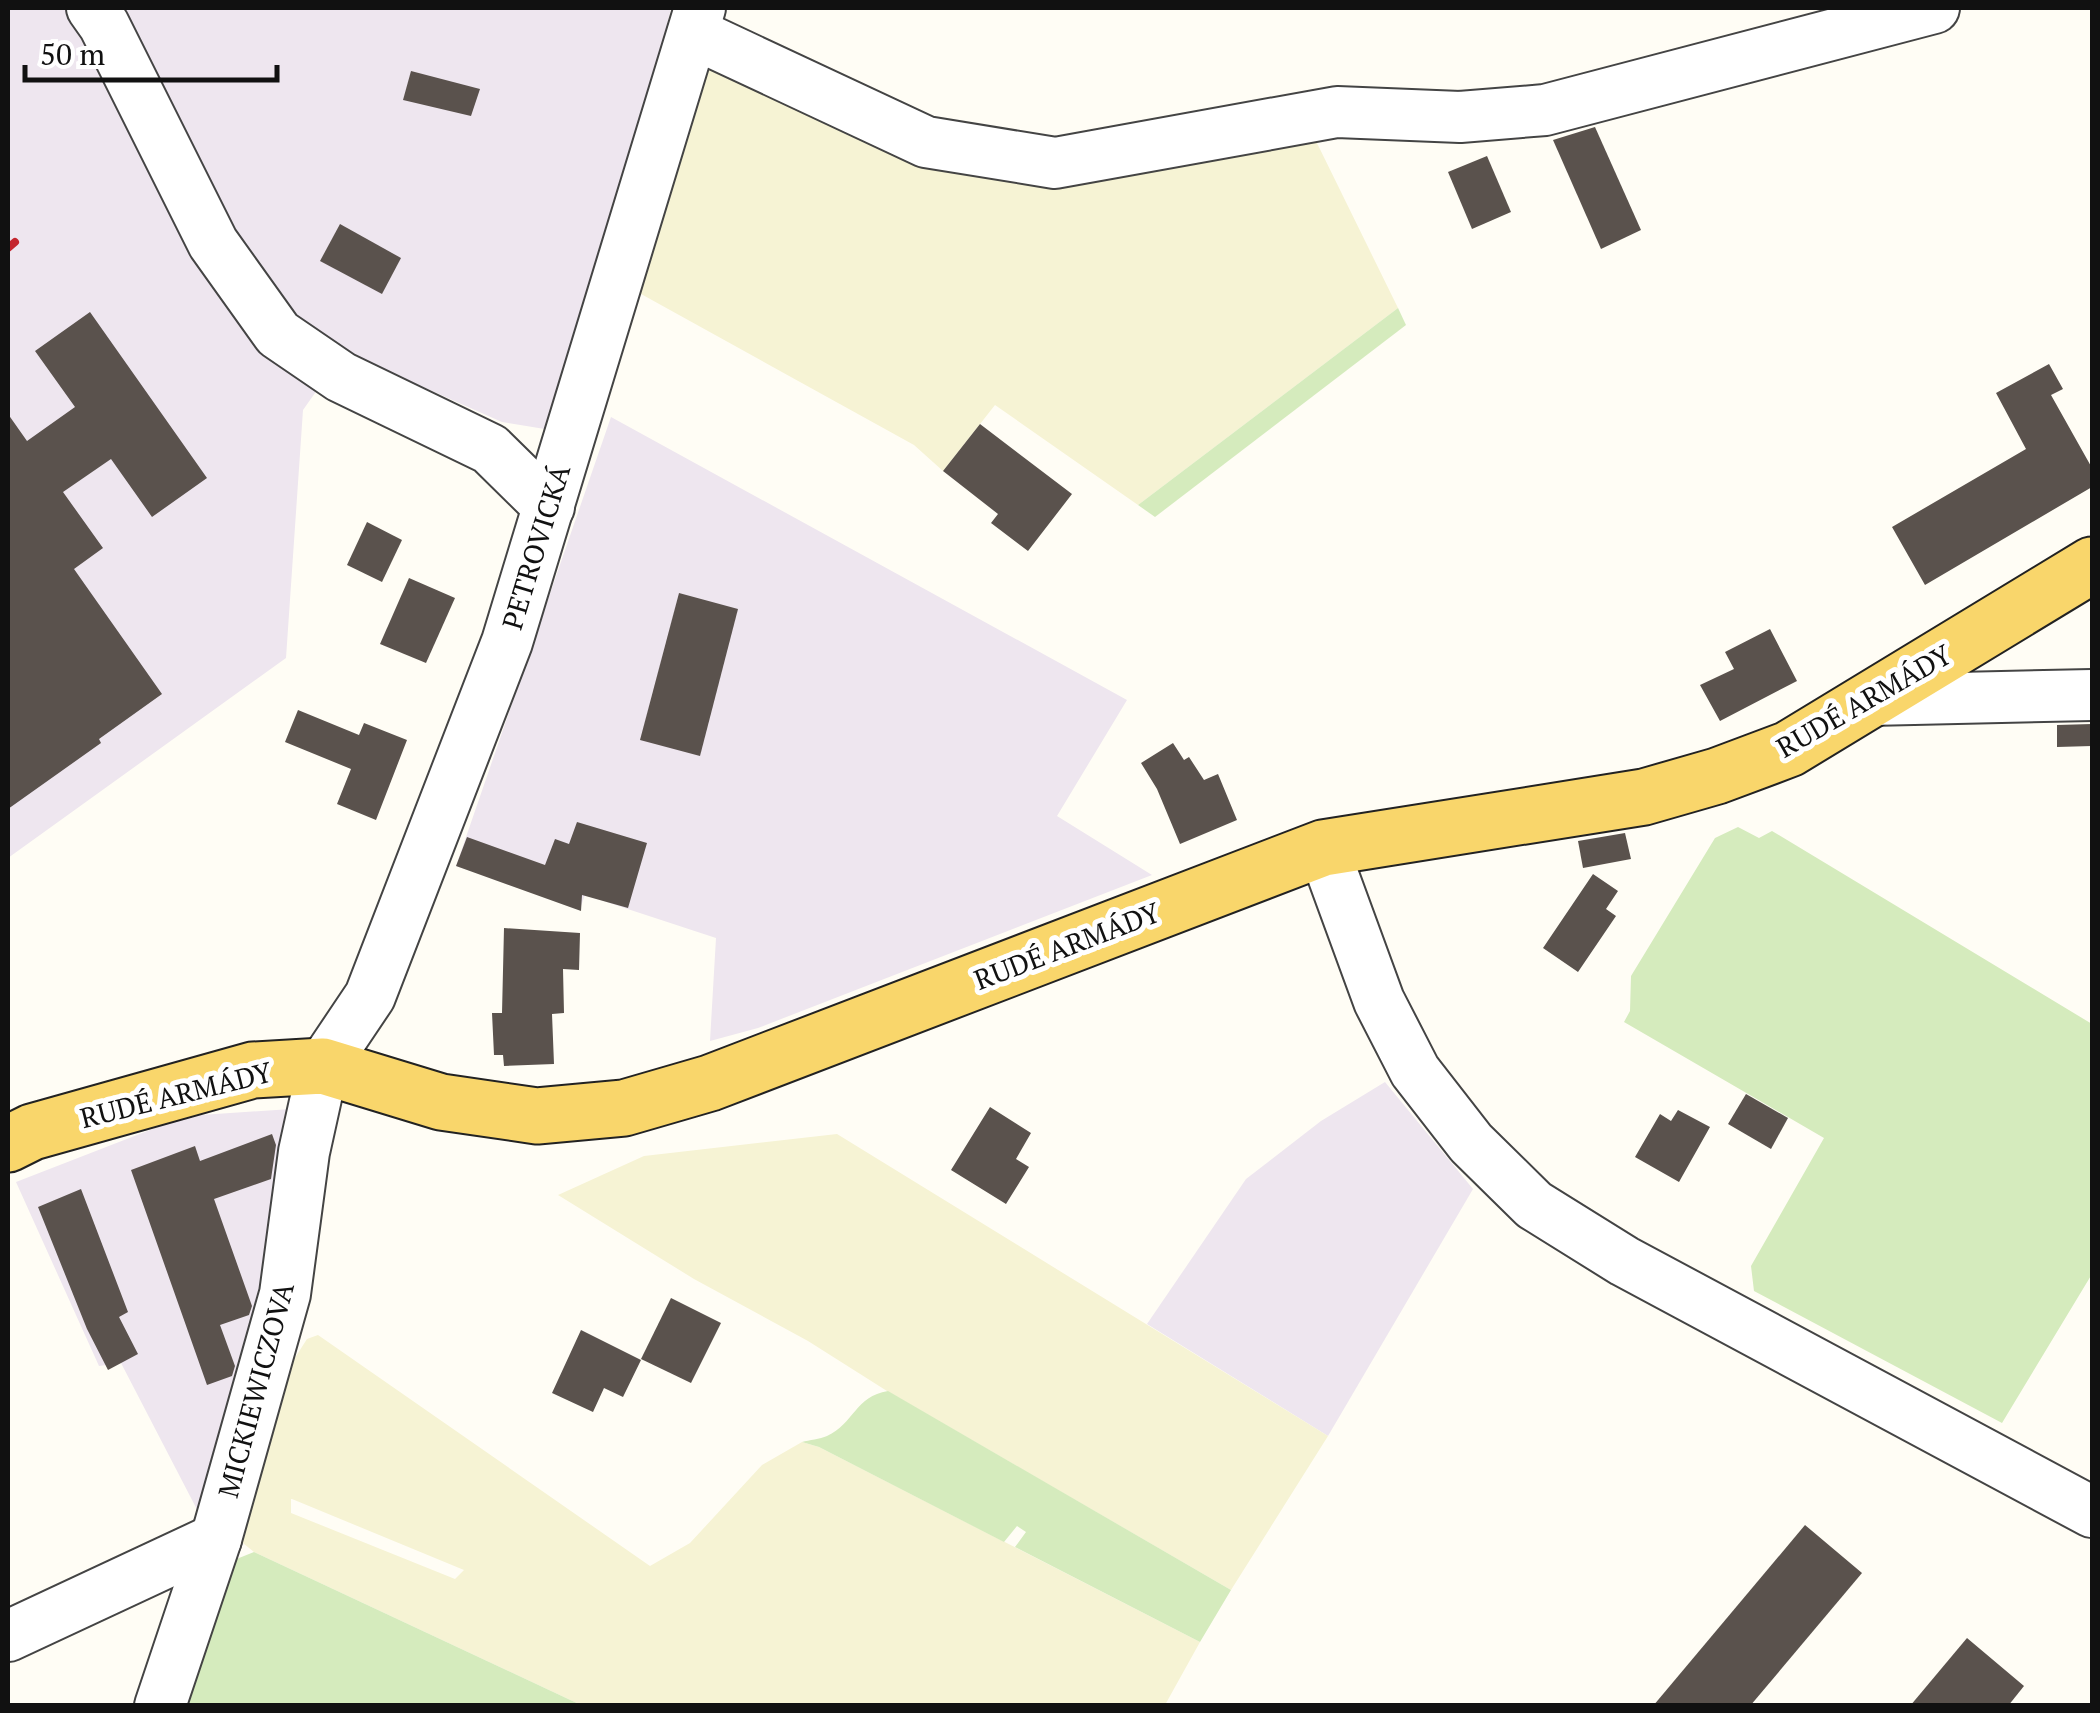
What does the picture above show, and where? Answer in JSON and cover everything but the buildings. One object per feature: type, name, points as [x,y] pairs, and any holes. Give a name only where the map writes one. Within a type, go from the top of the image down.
[{"type":"main road","name":"RUDÉ ARMÁDY","points":[[8,1144],[32,1132],[253,1070],[323,1066],[440,1102],[537,1116],[624,1108],[710,1083],[1324,848],[1644,796],[1716,776],[1789,749],[2092,565]]},
{"type":"street","points":[[92,8],[213,243],[278,334],[341,377],[490,449],[548,507]]},
{"type":"street","points":[[696,20],[926,142],[1055,163],[1337,112],[1460,117],[1545,110],[1934,8]]},
{"type":"street","name":"PETROVICKÁ","points":[[323,1066],[370,996],[507,642],[696,20]]},
{"type":"street","points":[[1870,700],[2092,696]]},
{"type":"street","points":[[1324,848],[1379,1001],[1415,1071],[1471,1143],[1534,1206],[1624,1261],[2092,1512]]},
{"type":"street","name":"MICKIEWICZOVA","points":[[160,1706],[216,1538],[285,1294],[304,1152],[323,1066]]},
{"type":"street","points":[[8,1636],[216,1538]]},
{"type":"shaded area","points":[[8,8],[671,8],[624,209],[563,432],[502,422],[344,352],[303,410],[286,658],[8,858]]},
{"type":"shaded area","points":[[707,50],[1024,177],[1314,137],[1398,308],[1138,505],[995,405],[943,471],[914,445],[632,289]]},
{"type":"shaded area","points":[[611,417],[1127,700],[1057,816],[1152,875],[758,1028],[710,1041],[716,938],[585,895],[581,906],[456,866]]},
{"type":"shaded area","points":[[1385,1082],[1473,1189],[1328,1436],[1147,1324],[1246,1179],[1321,1121]]},
{"type":"shaded area","points":[[291,1109],[274,1265],[204,1523],[121,1363],[99,1366],[16,1182],[186,1116]]},
{"type":"shaded area","points":[[837,1134],[1328,1436],[1231,1590],[887,1391],[808,1341],[694,1279],[558,1195],[644,1156]]},
{"type":"shaded area","points":[[318,1335],[650,1566],[690,1543],[762,1465],[802,1442],[819,1447],[1200,1642],[1165,1705],[581,1705],[254,1552],[238,1539],[291,1364],[307,1339]],"holes":[[[291,1499],[464,1570],[455,1579],[291,1513]]]},
{"type":"green space","points":[[1398,308],[1406,325],[1155,517],[1138,505]]},
{"type":"green space","points":[[1738,827],[1759,838],[1772,831],[2092,1024],[2092,1274],[2002,1423],[1754,1291],[1751,1266],[1824,1138],[1624,1022],[1630,1011],[1631,976],[1715,838]]},
{"type":"green space","points":[[888,1391],[1231,1590],[1200,1642],[1015,1547],[1026,1532],[1017,1526],[1004,1542],[819,1447],[802,1442],[836,1431],[868,1398]]},
{"type":"green space","points":[[254,1552],[581,1705],[181,1706],[234,1560]]},
{"type":"railway","points":[[8,248],[15,242]]}]
